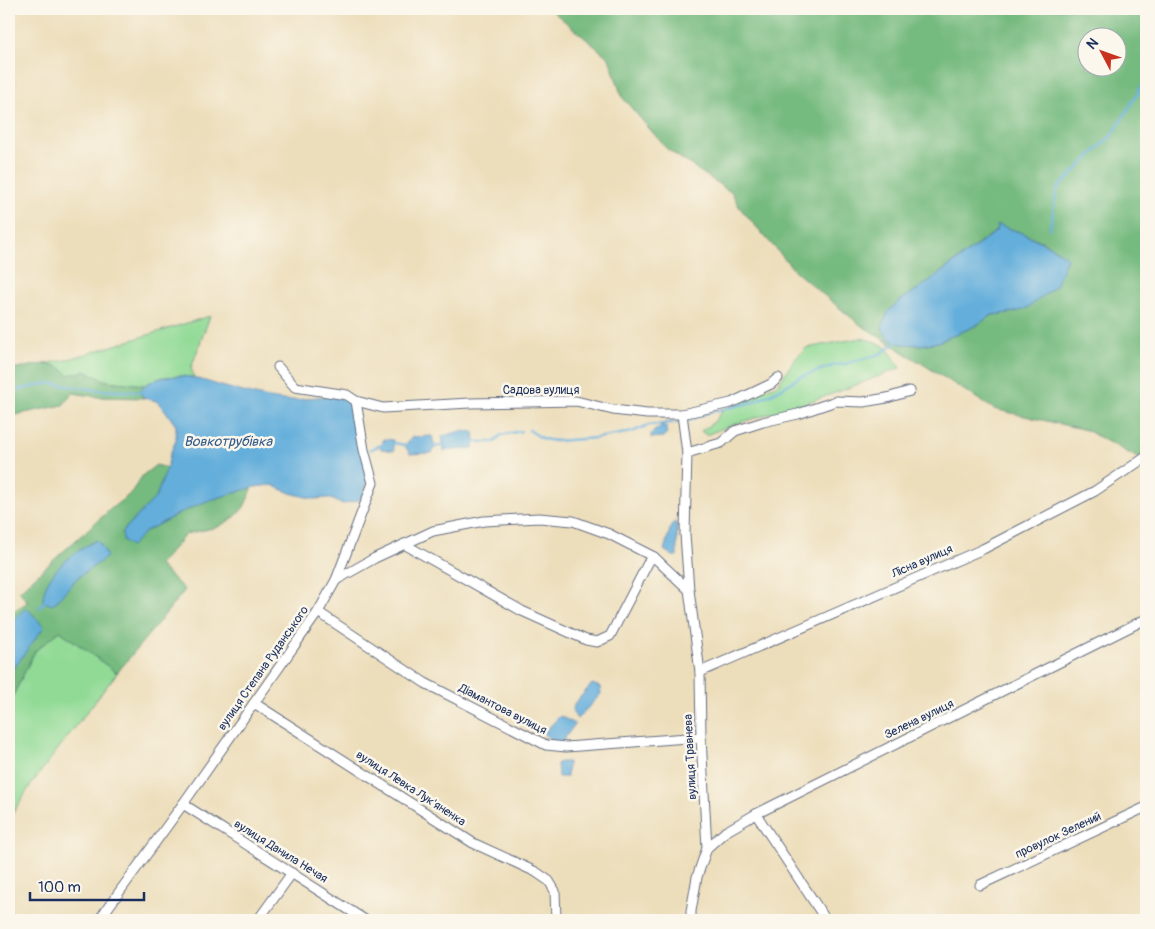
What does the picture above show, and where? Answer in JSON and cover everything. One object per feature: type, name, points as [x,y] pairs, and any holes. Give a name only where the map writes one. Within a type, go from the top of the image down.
[{"type":"street","name":"Садова вулиця","points":[[278,367],[295,387],[347,395],[356,401],[383,408],[470,403],[576,401],[613,410],[647,414],[682,414],[731,403],[771,384],[778,378]]},
{"type":"street","points":[[687,453],[721,443],[735,431],[763,422],[798,414],[836,402],[863,402],[888,398],[910,391]]},
{"type":"street","name":"вулиця Степана Руданського","points":[[99,920],[318,612],[336,580],[373,483],[364,450],[356,401]]},
{"type":"street","name":"вулиця Травнева","points":[[682,414],[687,453],[685,534],[689,590],[700,672],[701,737],[707,848],[697,878],[691,920]]},
{"type":"street","name":"Лісна вулиця","points":[[700,672],[983,549],[1095,491],[1146,458]]},
{"type":"street","points":[[336,580],[433,531],[484,521],[539,518],[573,521],[609,534],[654,557],[689,590]]},
{"type":"street","points":[[404,544],[522,612],[586,640],[596,642],[610,636],[649,561],[654,557]]},
{"type":"street","name":"Діамантова вулиця","points":[[318,612],[425,683],[546,745],[566,747],[701,737]]},
{"type":"street","name":"Зелена вулиця","points":[[707,848],[725,832],[756,814],[1146,619]]},
{"type":"street","name":"вулиця Левка Лук'яненка","points":[[254,703],[473,843],[536,872],[549,881],[555,891],[556,920]]},
{"type":"street","name":"вулиця Данила Нечая","points":[[183,804],[365,920]]},
{"type":"street","name":"провулок Зелений","points":[[980,885],[1146,807]]},
{"type":"street","points":[[756,814],[826,920]]},
{"type":"street","points":[[258,920],[292,872]]},
{"type":"green space","points":[[550,9],[1146,9],[1146,453],[1138,458],[1086,430],[994,409],[859,324],[796,272],[740,208],[732,193],[667,149],[622,97],[609,58]],"holes":[[[996,231],[1017,231],[1044,242],[1067,257],[1016,312],[992,315],[975,326],[938,342],[921,345],[901,344],[898,302]]]},
{"type":"green space","points":[[210,316],[191,368],[194,377],[162,377],[144,385],[106,381],[85,371],[69,375],[59,367],[44,364],[66,360]]},
{"type":"green space","points":[[861,338],[881,344],[889,350],[900,368],[844,390],[706,435],[701,431],[714,422],[724,409],[778,384],[795,359],[806,348]]},
{"type":"green space","points":[[44,364],[59,367],[69,375],[85,371],[106,381],[144,385],[140,392],[144,398],[98,397],[73,393],[63,405],[15,415],[9,412],[9,369]]},
{"type":"green space","points":[[156,465],[167,468],[156,497],[122,532],[131,546],[146,531],[184,511],[207,501],[253,487],[244,507],[235,517],[218,527],[186,534],[159,565],[185,590],[117,673],[60,631],[35,651],[9,704],[9,675],[14,667],[16,617],[9,628],[9,623],[14,612],[28,602],[19,591],[130,494],[143,475]],"holes":[[[97,540],[106,557],[77,578],[53,605]]]},
{"type":"green space","points":[[60,631],[117,673],[32,783],[9,819],[9,704],[35,651]]},
{"type":"water","points":[[998,225],[1034,238],[1067,257],[1056,286],[1029,307],[1016,312],[992,315],[975,326],[938,342],[921,345],[901,344],[888,339],[882,328],[888,312],[898,302],[989,237],[996,231]]},
{"type":"water","name":"Вовкотрубівка","points":[[180,376],[199,379],[276,399],[292,400],[333,396],[351,402],[355,412],[368,479],[363,496],[359,500],[343,504],[328,498],[314,499],[290,493],[272,485],[254,487],[207,501],[184,511],[146,531],[131,546],[123,540],[122,532],[156,497],[176,440],[176,426],[165,410],[156,401],[144,398],[140,392],[143,387],[152,381]]},
{"type":"water","points":[[662,425],[666,427],[667,433],[663,437],[651,438],[651,434]]},
{"type":"water","points":[[461,431],[474,432],[475,442],[473,448],[444,451],[442,436]]},
{"type":"water","points":[[432,436],[435,448],[432,453],[410,454],[405,446],[412,437]]},
{"type":"water","points":[[383,439],[393,440],[394,451],[381,449],[380,445],[383,444]]},
{"type":"water","points":[[674,522],[677,524],[677,556],[673,556],[664,550]]},
{"type":"water","points":[[97,540],[107,557],[77,578],[53,605],[43,602],[44,592],[54,573],[79,551]]},
{"type":"water","points":[[27,608],[44,627],[9,675],[8,647],[10,629],[19,614]]},
{"type":"water","points":[[592,684],[600,687],[601,694],[577,719],[572,711],[575,703]]},
{"type":"water","points":[[560,716],[575,724],[562,742],[555,743],[543,733]]},
{"type":"water","points":[[568,762],[567,777],[558,777],[557,764]]},
{"type":"waterway","points":[[1050,229],[1057,189],[1113,134],[1142,86],[1146,83]]},
{"type":"waterway","points":[[687,421],[707,413],[753,402],[779,390],[800,377],[835,365],[880,354],[898,341]]},
{"type":"waterway","points":[[9,392],[49,383],[97,390],[141,392]]},
{"type":"waterway","points":[[529,430],[543,439],[555,441],[597,438],[632,432],[649,425],[679,422]]},
{"type":"waterway","points":[[473,442],[495,442],[501,435],[521,431]]},
{"type":"waterway","points":[[369,450],[388,444],[408,446]]},
{"type":"waterway","points":[[433,447],[445,445]]},
{"type":"waterway","points":[[39,608],[46,600]]}]
